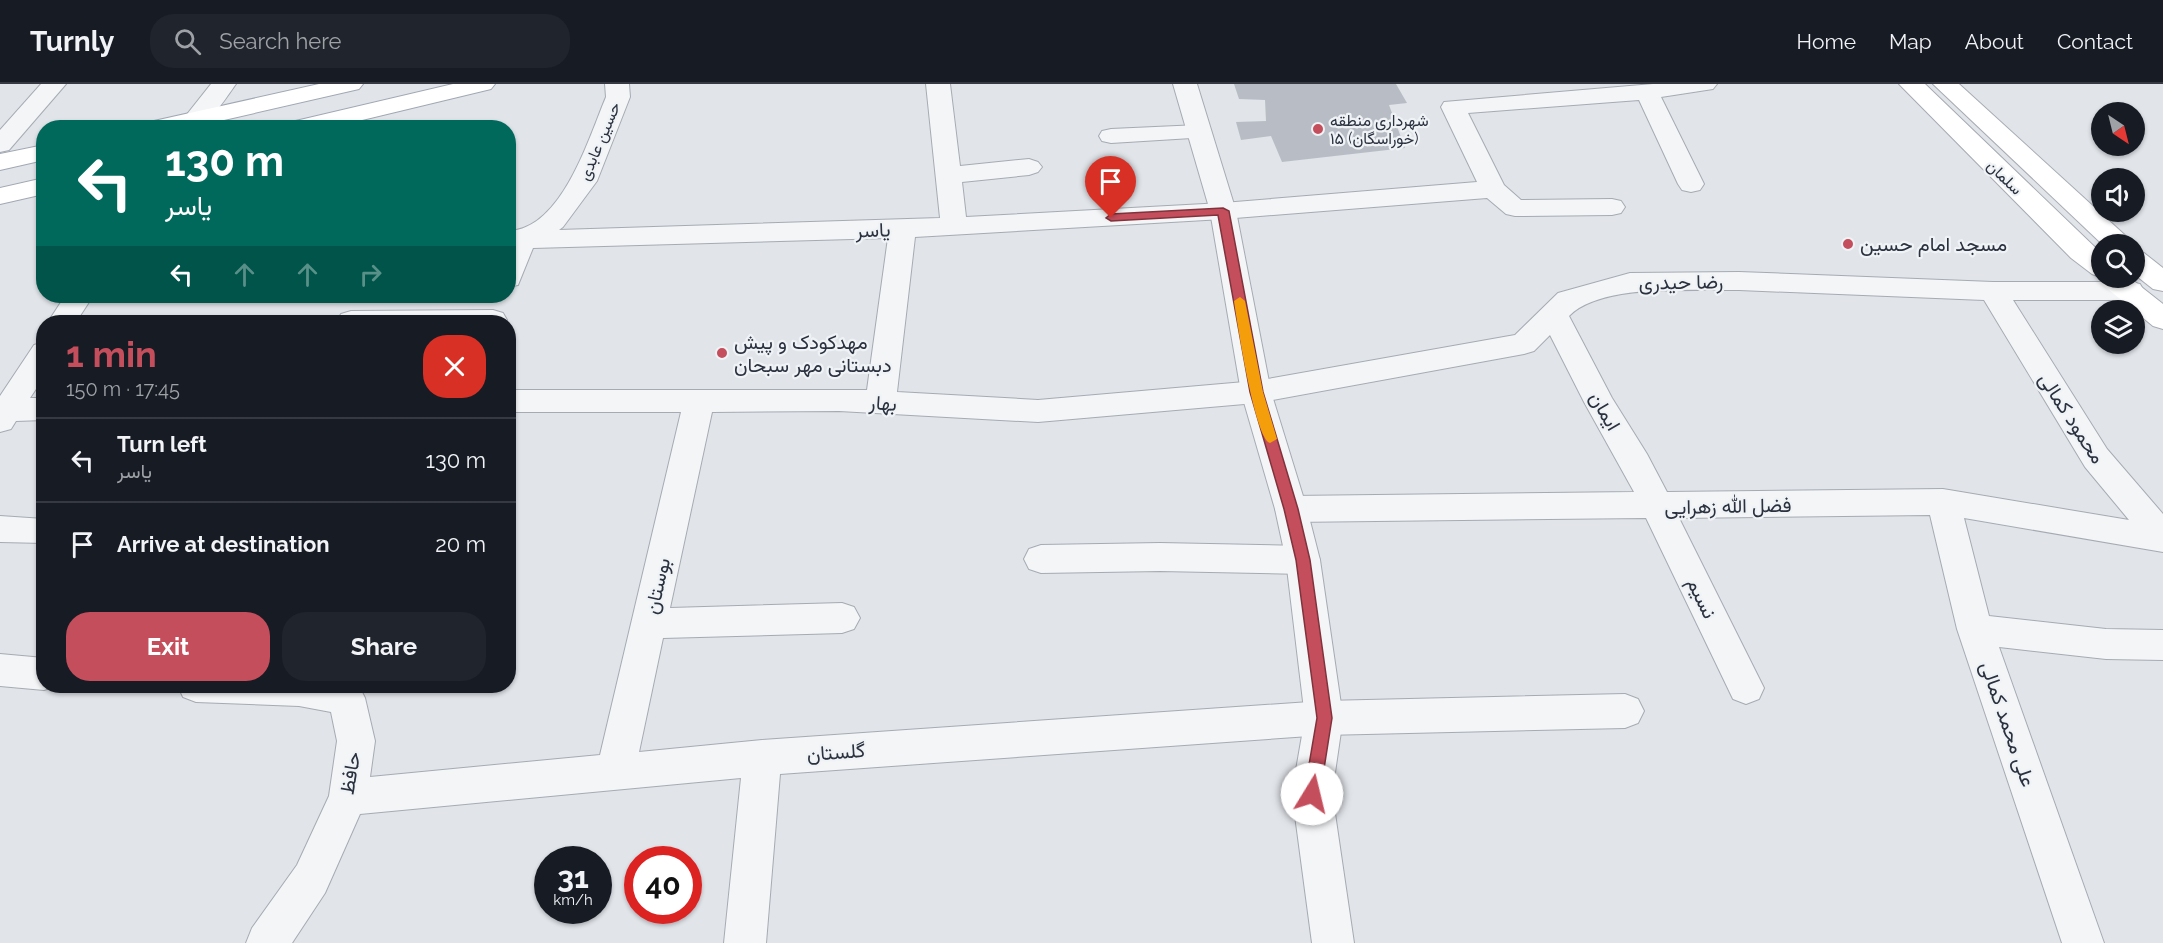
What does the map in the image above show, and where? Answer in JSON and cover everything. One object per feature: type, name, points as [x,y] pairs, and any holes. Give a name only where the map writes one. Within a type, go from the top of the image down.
[{"type":"main road","points":[[187,120],[351,84]]},
{"type":"main road","points":[[330,120],[483,84]]},
{"type":"main road","name":"سلمان","points":[[1911,84],[2091,260]]},
{"type":"main road","name":"سلمان","points":[[1945,84],[2049,183],[2107,234]]},
{"type":"main road","points":[[0,162],[36,154]]},
{"type":"main road","points":[[0,196],[36,188]]},
{"type":"main road","points":[[2145,268],[2163,282]]},
{"type":"main road","points":[[2127,288],[2163,319]]},
{"type":"street","points":[[0,145],[54,84]]},
{"type":"street","points":[[195,118],[224,84]]},
{"type":"street","name":"حسین عابدی","points":[[516,240],[554,221],[584,181],[618,97],[617,84]]},
{"type":"street","points":[[938,84],[954,227]]},
{"type":"street","points":[[1185,84],[1223,211],[1256,392],[1291,509],[1303,560],[1324,718],[1312,794],[1333,943]]},
{"type":"street","points":[[1440,84],[1493,189],[1515,208],[1612,207]]},
{"type":"street","points":[[1453,107],[1705,84]]},
{"type":"street","points":[[1655,88],[1691,184]]},
{"type":"street","points":[[1111,136],[1200,132]]},
{"type":"street","points":[[949,175],[1029,167]]},
{"type":"street","name":"یاسر","points":[[516,240],[903,230],[1223,211],[1493,189]]},
{"type":"street","points":[[880,404],[903,230]]},
{"type":"street","name":"رضا حیدری","points":[[1256,392],[1524,344],[1568,300],[1630,282],[1739,281],[1993,291],[2091,286]]},
{"type":"street","name":"محمود کمالی","points":[[1993,291],[2096,458],[2163,538]]},
{"type":"street","points":[[459,315],[495,313]]},
{"type":"street","name":"ایمان","points":[[1554,314],[1599,402],[1636,463],[1658,507]]},
{"type":"street","points":[[3,415],[36,364]]},
{"type":"street","name":"بهار","points":[[516,401],[839,400],[1038,411],[1256,392]]},
{"type":"street","name":"بوستان","points":[[615,772],[699,400]]},
{"type":"street","points":[[3,415],[36,410]]},
{"type":"street","name":"فضل الله زهرایی","points":[[1291,509],[1658,507],[1943,502],[2163,538]]},
{"type":"street","name":"علی محمد کمالی","points":[[1943,502],[1975,629],[2083,943]]},
{"type":"street","name":"نسیم","points":[[1658,507],[1746,688]]},
{"type":"street","points":[[0,529],[36,531]]},
{"type":"street","points":[[1041,559],[1160,557],[1303,560]]},
{"type":"street","points":[[648,624],[842,618]]},
{"type":"street","points":[[1975,629],[2106,644],[2163,645]]},
{"type":"street","points":[[0,670],[36,673]]},
{"type":"street","name":"حافظ","points":[[267,943],[311,879],[348,797],[356,741],[346,698],[317,693]]},
{"type":"street","name":"گلستان","points":[[348,797],[762,758],[1324,718],[1625,711]]},
{"type":"street","points":[[745,943],[762,758]]},
{"type":"building","name":"شهرداری منطقه ۱۵ (خوراسگان)","points":[[1234,84],[1396,84],[1407,103],[1389,105],[1405,148],[1282,162],[1271,136],[1241,140],[1236,122],[1266,121],[1265,100],[1239,99]]},
{"type":"slow traffic","points":[[1240,301],[1256,392],[1270,439]]},
{"type":"place","name":"شهرداری منطقه ۱۵ (خوراسگان)","points":[[1318,129]]},
{"type":"place","name":"مسجد امام حسین","points":[[1848,244]]},
{"type":"place","name":"مهدکودک و پیش دبستانی مهر سبحان","points":[[722,353]]},
{"type":"route","points":[[1111,218],[1223,211],[1256,392],[1291,509],[1303,560],[1324,718],[1312,794]]}]
